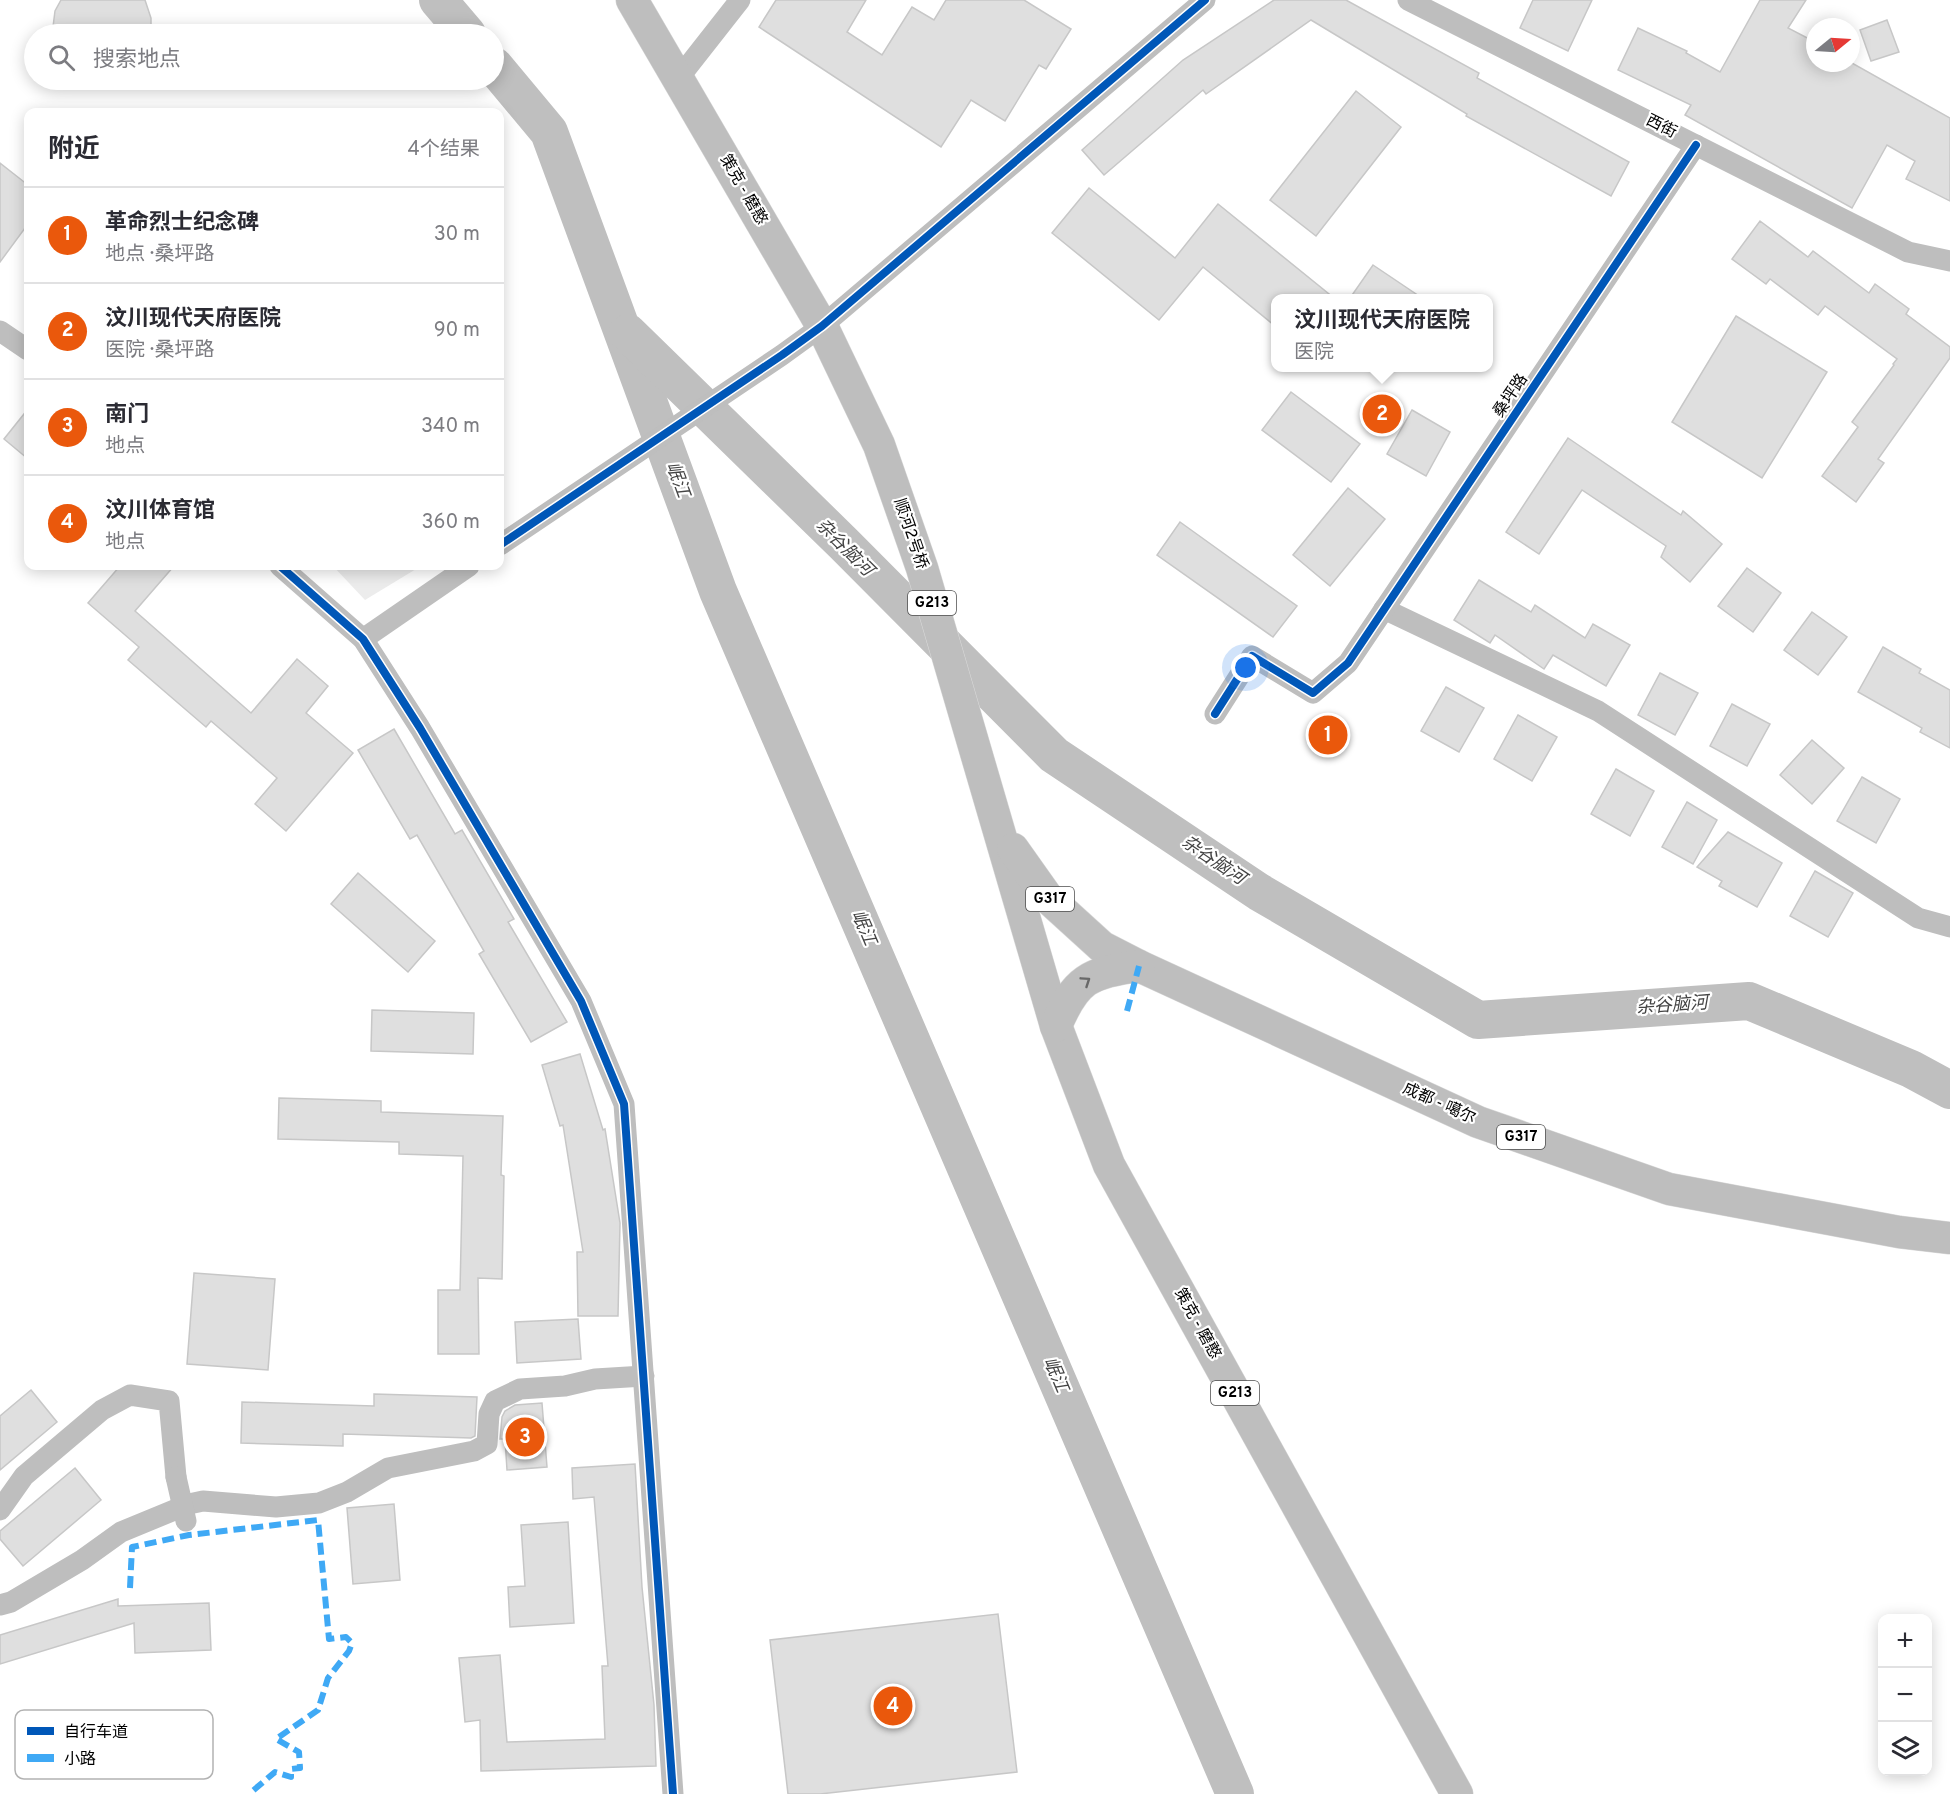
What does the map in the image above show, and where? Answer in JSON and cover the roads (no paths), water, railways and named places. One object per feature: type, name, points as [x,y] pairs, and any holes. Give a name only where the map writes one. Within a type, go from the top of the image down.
[{"type":"highway","name":"策克 - 磨憨","points":[[632,0],[822,326],[849,384]]},
{"type":"highway","name":"顺河2号桥","points":[[849,384],[879,445],[918,557],[999,828]]},
{"type":"highway","name":"策克 - 磨憨","points":[[999,828],[1056,1026],[1109,1165],[1457,1794]]},
{"type":"highway","name":"成都 - 噶尔","points":[[999,828],[1047,897],[1102,947],[1478,1122],[1669,1189],[1899,1232],[1950,1238]]},
{"type":"highway","points":[[1056,1026],[1066,1001],[1078,986],[1128,960]]},
{"type":"street","points":[[678,79],[740,0]]},
{"type":"street","points":[[504,542],[822,326],[1205,0]]},
{"type":"street","name":"西街","points":[[1408,0],[1908,252],[1950,261]]},
{"type":"street","name":"桑坪路","points":[[1215,714],[1252,656],[1313,693],[1348,663],[1696,145]]},
{"type":"street","points":[[0,331],[24,347]]},
{"type":"street","points":[[285,570],[363,639],[420,728],[582,1001],[624,1104],[673,1794]]},
{"type":"street","points":[[363,639],[463,570]]},
{"type":"street","points":[[1384,609],[1598,711],[1918,918],[1950,927]]},
{"type":"street","points":[[0,1605],[11,1602],[82,1560],[122,1532],[189,1504],[203,1501],[276,1507],[319,1503],[347,1492],[388,1468],[474,1451],[487,1444],[489,1414],[495,1401],[520,1389],[566,1386],[595,1379],[645,1376]]},
{"type":"street","points":[[0,1510],[24,1476],[102,1410],[130,1395],[170,1401],[176,1477],[188,1528]]},
{"type":"waterway","name":"岷江","points":[[438,0],[458,24]]},
{"type":"waterway","name":"岷江","points":[[504,78],[549,132],[718,591],[1235,1794]]},
{"type":"waterway","name":"杂谷脑河","points":[[628,333],[844,544],[1054,755],[1259,892],[1478,1020],[1749,1001],[1911,1069],[1950,1090]]},
{"type":"place","name":"汶川现代天府医院","points":[[1382,414]]},
{"type":"place","name":"革命烈士纪念碑","points":[[1328,735]]},
{"type":"place","name":"南门","points":[[525,1437]]},
{"type":"place","name":"汶川体育馆","points":[[893,1706]]}]
